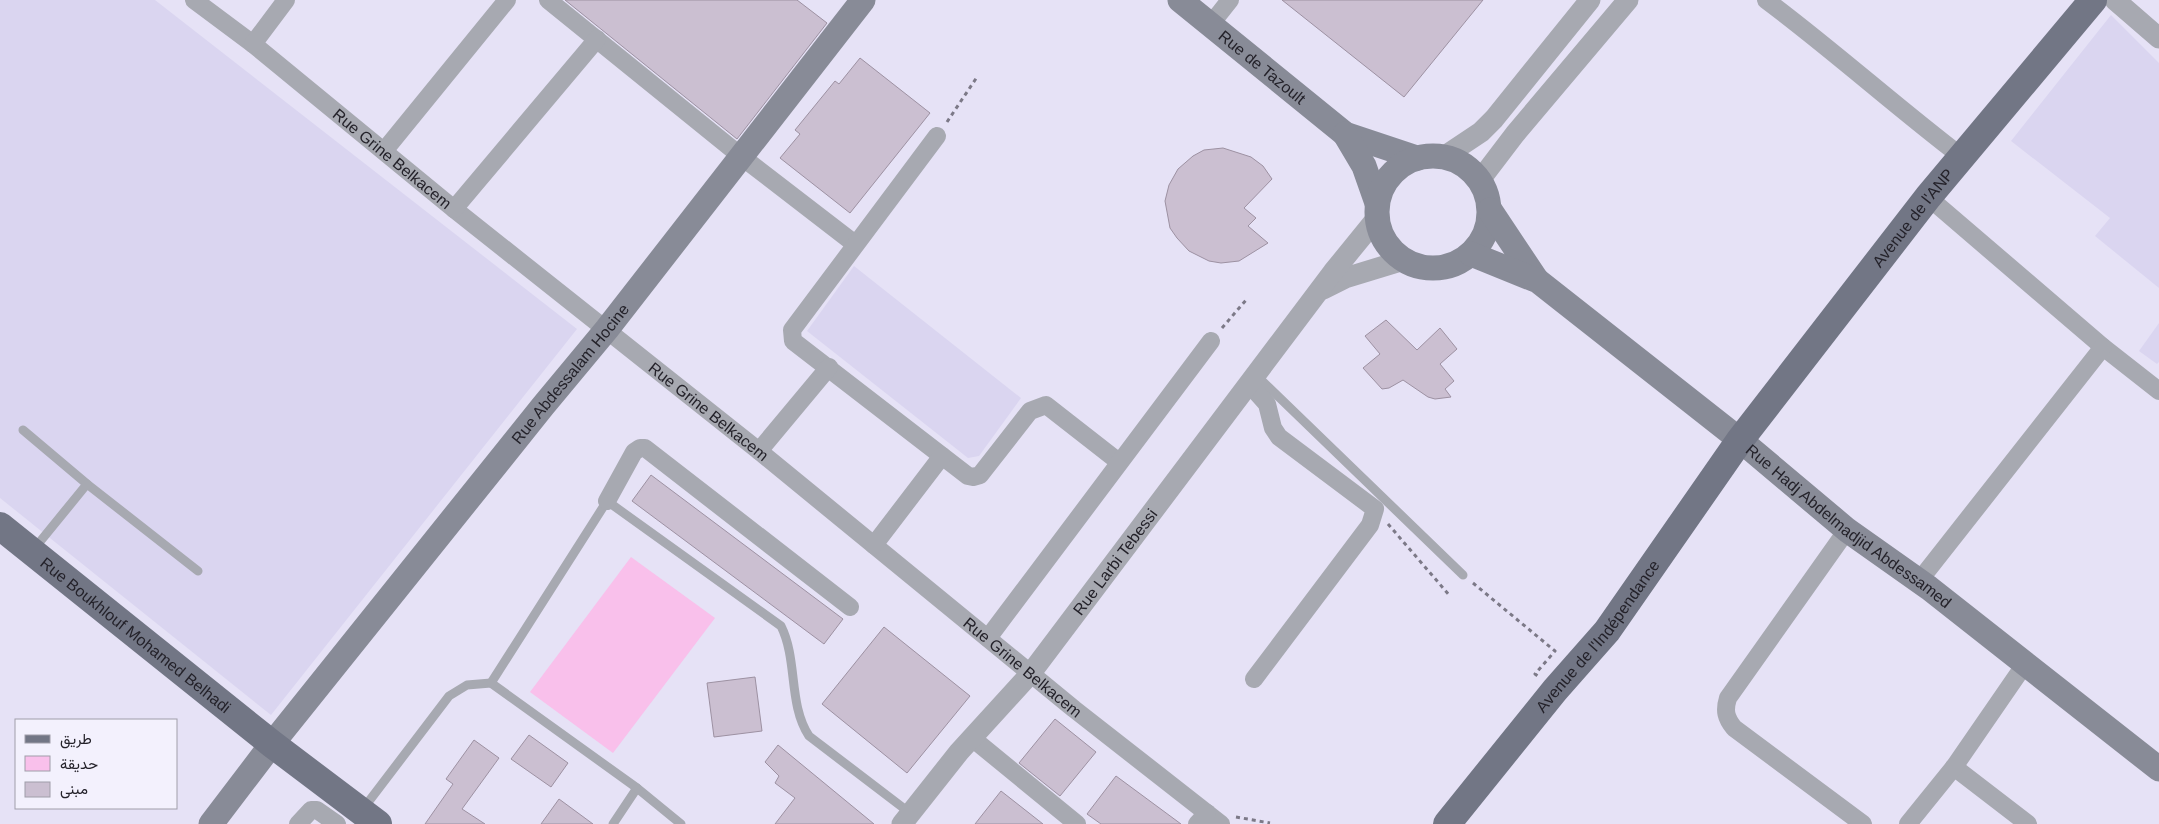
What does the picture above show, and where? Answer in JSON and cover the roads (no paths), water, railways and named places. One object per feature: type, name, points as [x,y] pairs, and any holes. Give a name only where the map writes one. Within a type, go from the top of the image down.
[{"type":"main road","name":"Rue Abdessalam Hocine","points":[[212,824],[272,744],[542,406],[607,329],[863,0]]},
{"type":"main road","name":"Rue de Tazoult","points":[[1180,0],[1345,134],[1364,166],[1377,210]]},
{"type":"main road","name":"Avenue de l'ANP","points":[[1740,440],[1928,197],[2093,0]]},
{"type":"main road","name":"Rue de Tazoult","points":[[1345,134],[1417,158]]},
{"type":"main road","points":[[1431,155],[1445,156],[1465,165],[1480,180],[1488,194],[1490,210],[1488,227],[1482,242],[1471,254],[1456,264],[1439,268],[1421,267],[1404,260],[1391,249],[1381,234],[1377,210],[1382,188],[1391,174],[1403,164],[1431,155]]},
{"type":"main road","name":"Rue Hadj Abdelmadjid Abdessamed","points":[[1490,210],[1538,281]]},
{"type":"main road","name":"Rue Hadj Abdelmadjid Abdessamed","points":[[1471,254],[1538,281],[1740,440],[1847,530],[1919,581],[2159,769]]},
{"type":"main road","name":"Avenue de l'Indépendance","points":[[1447,824],[1555,690],[1607,631],[1740,440]]},
{"type":"main road","name":"Rue Boukhlouf Mohamed Belhadi","points":[[0,526],[272,744],[370,818]]},
{"type":"street","name":"Rue Grine Belkacem","points":[[194,0],[253,44],[454,209],[759,451],[1208,820]]},
{"type":"street","points":[[253,44],[286,0]]},
{"type":"street","points":[[384,152],[507,0]]},
{"type":"street","points":[[548,0],[742,157],[855,244]]},
{"type":"street","points":[[1211,24],[1230,0]]},
{"type":"street","points":[[1445,156],[1481,132],[1590,0]]},
{"type":"street","points":[[1480,180],[1515,134],[1628,0]]},
{"type":"street","points":[[1766,0],[1811,34],[1916,122],[1962,157]]},
{"type":"street","points":[[2116,0],[2159,38]]},
{"type":"street","points":[[454,209],[596,39]]},
{"type":"street","points":[[937,136],[855,244],[791,333],[796,343],[968,476],[978,476],[1030,412],[1046,405],[1119,462]]},
{"type":"street","points":[[1928,197],[2103,347],[2159,390]]},
{"type":"street","name":"Rue Larbi Tebessi","points":[[906,818],[972,738],[1031,673],[1253,380],[1377,210]]},
{"type":"street","name":"Rue Larbi Tebessi","points":[[1318,292],[1345,278],[1404,260]]},
{"type":"street","points":[[988,638],[1211,341]]},
{"type":"street","points":[[1919,581],[2103,347]]},
{"type":"street","points":[[759,451],[829,367]]},
{"type":"street","points":[[1253,380],[1267,404],[1273,428],[1279,437],[1375,509],[1370,525],[1254,679]]},
{"type":"street","points":[[607,501],[634,452],[640,448],[645,448],[850,607]]},
{"type":"street","points":[[874,545],[942,456]]},
{"type":"street","points":[[1847,530],[1728,698],[1725,709],[1728,720],[1734,728],[1863,824]]},
{"type":"street","points":[[1908,824],[1954,767],[2025,664]]},
{"type":"street","points":[[972,738],[1077,824]]},
{"type":"street","points":[[1954,767],[2028,824]]},
{"type":"street","points":[[298,824],[311,810],[317,810],[337,824]]},
{"type":"lane","points":[[1253,380],[1463,575]]},
{"type":"lane","points":[[23,430],[87,484],[198,571]]},
{"type":"lane","points":[[32,552],[87,484]]},
{"type":"lane","points":[[491,683],[607,501],[780,626],[787,642],[802,722],[810,736],[906,818]]},
{"type":"lane","points":[[370,818],[449,696],[467,685],[491,683],[637,788],[681,824]]},
{"type":"lane","points":[[613,824],[637,788]]}]
